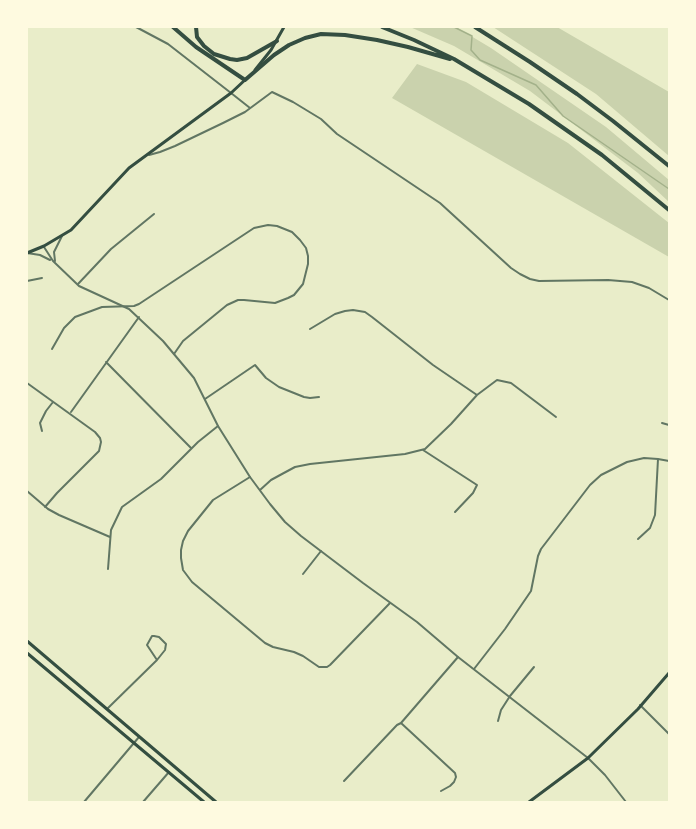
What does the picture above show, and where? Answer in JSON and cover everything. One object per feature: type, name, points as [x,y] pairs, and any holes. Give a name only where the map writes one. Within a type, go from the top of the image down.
[{"type":"highway","points":[[173,27],[196,47],[245,80],[289,45],[305,38],[327,34],[386,41],[459,62]]},
{"type":"highway","points":[[196,27],[197,37],[204,46],[214,54],[230,59],[247,58],[277,41]]},
{"type":"highway","points":[[382,27],[459,62],[505,88],[608,160],[669,210]]},
{"type":"highway","points":[[476,27],[543,70],[669,166]]},
{"type":"main road","points":[[27,253],[71,230],[129,168],[231,93],[257,67],[277,41],[284,27]]},
{"type":"main road","points":[[27,641],[216,802]]},
{"type":"main road","points":[[27,653],[204,802]]},
{"type":"main road","points":[[529,802],[588,758],[669,674]]},
{"type":"street","points":[[136,27],[168,44],[249,108]]},
{"type":"street","points":[[144,156],[175,146],[223,123],[272,92],[321,119],[338,134],[440,203],[511,268],[530,279],[632,282],[649,288],[669,300]]},
{"type":"street","points":[[78,284],[111,249],[154,214]]},
{"type":"street","points":[[52,349],[64,328],[75,317],[102,307],[139,304],[254,228],[277,226],[292,232],[300,240],[306,248],[308,264],[303,284],[294,295],[274,303],[238,300],[227,305],[183,341],[174,354]]},
{"type":"street","points":[[54,263],[54,252],[62,236]]},
{"type":"street","points":[[44,246],[54,263]]},
{"type":"street","points":[[27,253],[40,255],[54,263],[78,284],[124,306],[139,317],[194,378],[218,426],[250,477],[285,522],[363,584],[417,622],[458,657],[588,758],[626,802]]},
{"type":"street","points":[[27,281],[42,278]]},
{"type":"street","points":[[310,329],[335,314],[353,310],[365,312],[433,365],[477,395]]},
{"type":"street","points":[[70,413],[139,317]]},
{"type":"street","points":[[106,362],[191,449]]},
{"type":"street","points":[[205,399],[255,365],[266,378],[279,387],[310,398],[319,397]]},
{"type":"street","points":[[260,490],[271,480],[302,466],[423,450],[477,395],[497,380],[506,381],[517,387],[556,417]]},
{"type":"street","points":[[28,384],[70,413],[100,438],[101,447],[95,455],[45,507]]},
{"type":"street","points":[[42,431],[40,423],[54,402]]},
{"type":"street","points":[[662,423],[669,425]]},
{"type":"street","points":[[108,569],[111,530],[122,507],[161,479],[218,426]]},
{"type":"street","points":[[423,450],[477,485],[473,493],[455,512]]},
{"type":"street","points":[[474,669],[531,591],[541,549],[590,485],[601,475],[627,462],[644,458],[669,461]]},
{"type":"street","points":[[638,539],[654,522],[658,459]]},
{"type":"street","points":[[250,477],[213,500],[188,531],[183,541],[181,558],[183,570],[192,582],[265,643],[303,656],[319,668],[330,665],[390,602]]},
{"type":"street","points":[[27,491],[45,507],[110,537]]},
{"type":"street","points":[[303,574],[321,551]]},
{"type":"street","points":[[107,709],[157,660],[165,650],[166,644],[159,637],[152,636],[147,645],[157,660]]},
{"type":"street","points":[[344,781],[400,723],[458,657]]},
{"type":"street","points":[[498,721],[501,710],[510,696],[534,667]]},
{"type":"street","points":[[640,705],[669,734]]},
{"type":"street","points":[[400,723],[455,773],[454,782],[441,791]]},
{"type":"street","points":[[84,802],[139,737]]},
{"type":"street","points":[[143,802],[169,772]]},
{"type":"green space","points":[[410,27],[456,27],[491,48],[606,127],[669,180],[669,202],[638,173],[530,91],[454,46]]},
{"type":"green space","points":[[493,27],[557,27],[669,92],[669,156],[596,94]]},
{"type":"green space","points":[[417,64],[466,82],[568,143],[669,223],[669,257],[392,98]]},
{"type":"waterway","points":[[454,27],[472,36],[471,50],[480,60],[536,85],[563,116],[669,189]]}]
